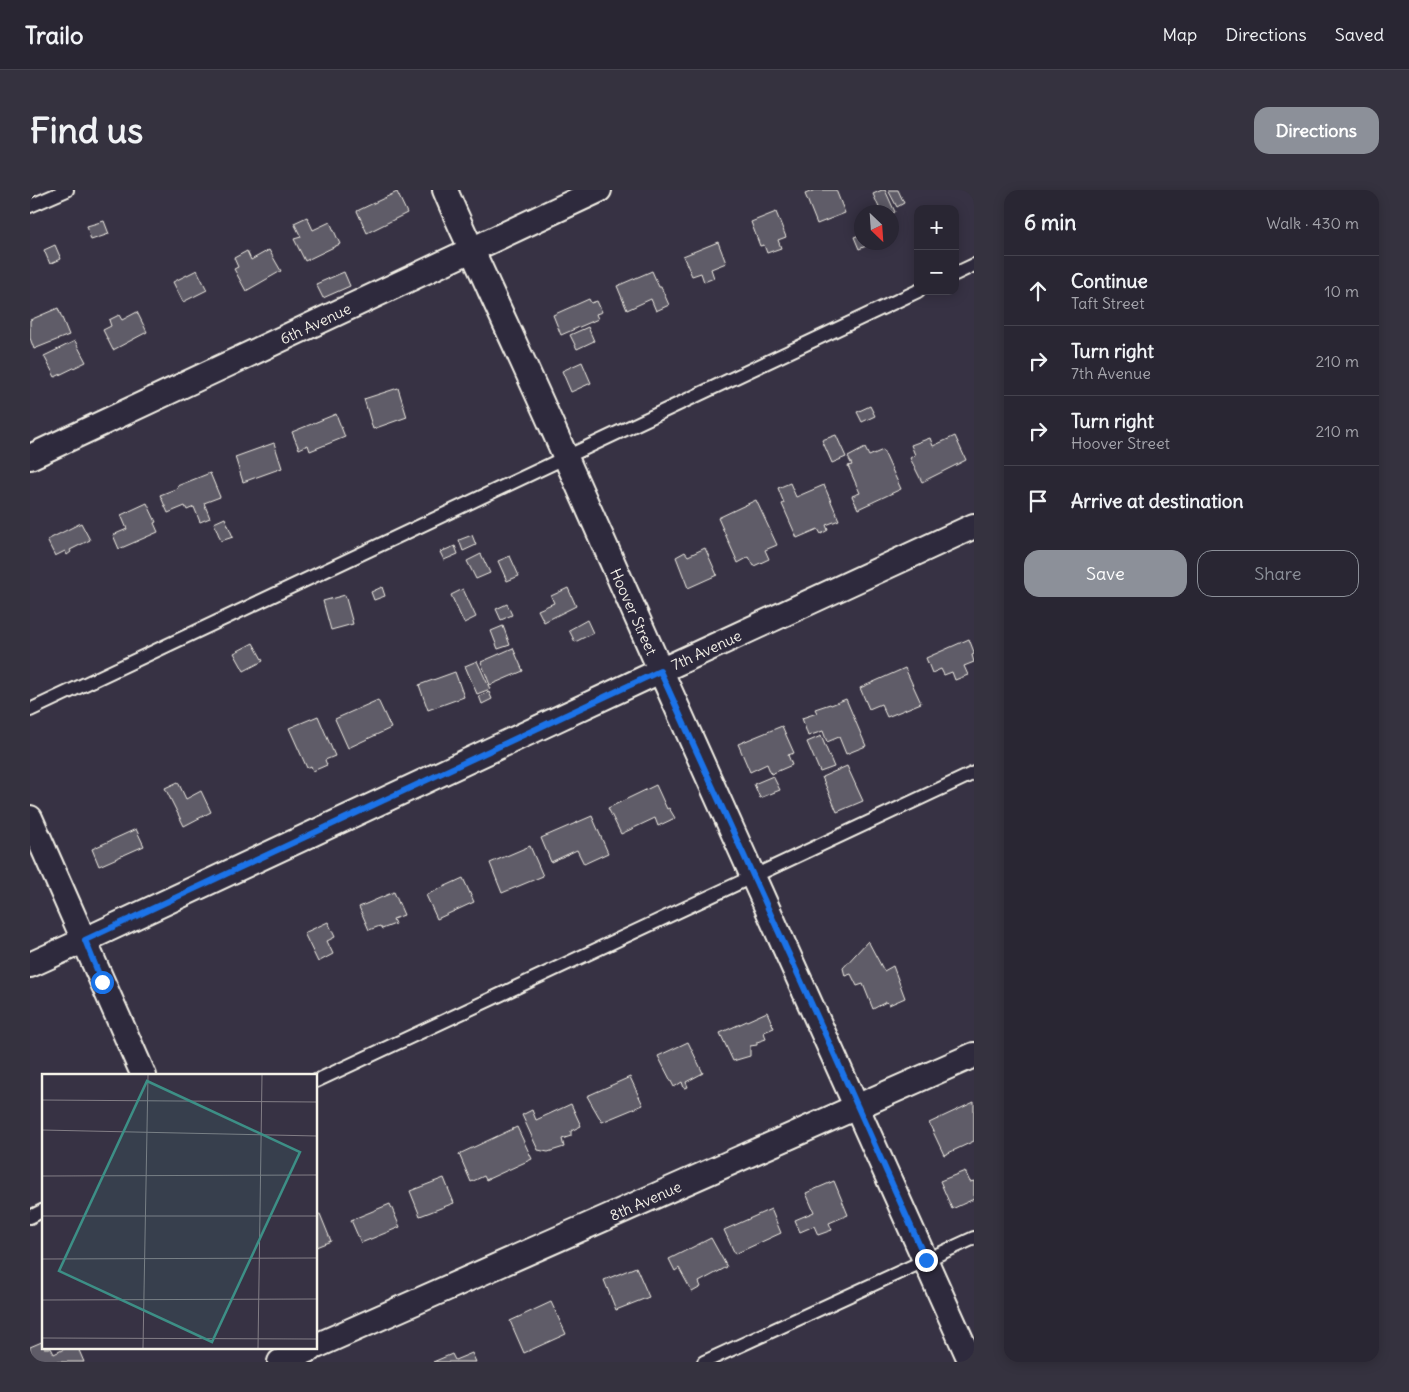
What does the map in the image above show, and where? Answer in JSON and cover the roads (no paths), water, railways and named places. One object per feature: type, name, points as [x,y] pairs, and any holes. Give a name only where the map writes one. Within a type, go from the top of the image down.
[{"type":"street","name":"Hoover Street","points":[[445,190],[458,223],[565,456],[971,1362]]},
{"type":"street","name":"6th Avenue","points":[[30,457],[599,190]]},
{"type":"street","name":"7th Avenue","points":[[30,965],[974,526]]},
{"type":"street","points":[[30,818],[143,1074]]},
{"type":"street","name":"8th Avenue","points":[[318,1345],[974,1055]]},
{"type":"street","points":[[269,1350],[275,1362]]},
{"type":"street","points":[[280,1362],[307,1350]]},
{"type":"lane","points":[[30,206],[67,190]]},
{"type":"lane","points":[[959,272],[974,265]]},
{"type":"lane","points":[[30,710],[914,293]]},
{"type":"lane","points":[[318,1080],[974,773]]},
{"type":"lane","points":[[30,1217],[42,1211]]},
{"type":"lane","points":[[704,1362],[974,1238]]}]
